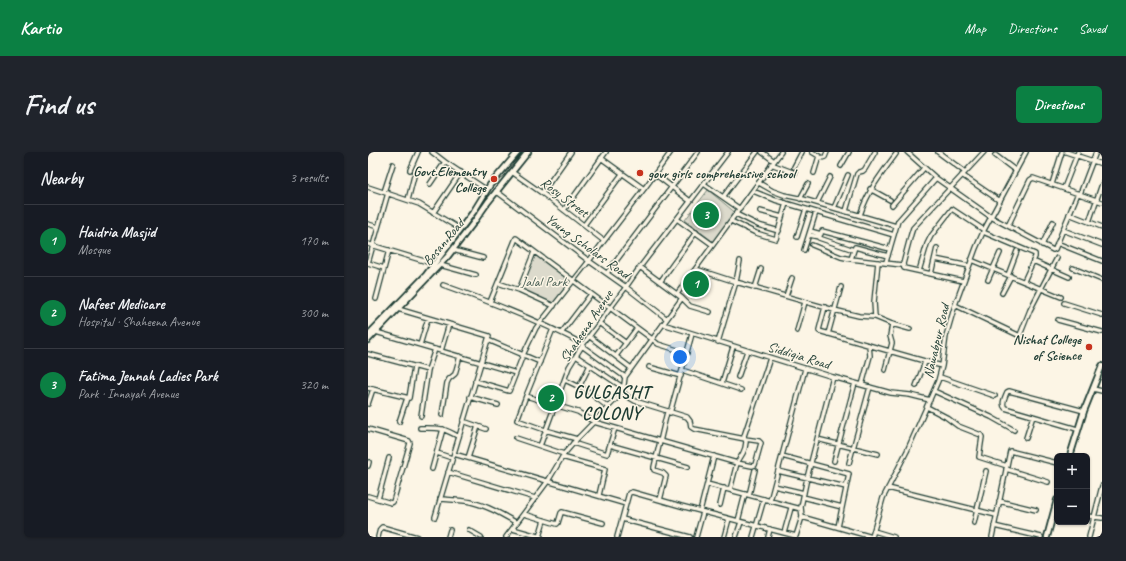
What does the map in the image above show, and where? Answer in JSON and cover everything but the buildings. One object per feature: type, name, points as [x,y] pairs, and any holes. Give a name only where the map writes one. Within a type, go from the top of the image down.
[{"type":"main road","name":"Bosan Road","points":[[368,335],[426,275],[487,190],[518,152]]},
{"type":"main road","name":"Bosan Road","points":[[368,340],[453,250],[496,191],[528,152]]},
{"type":"main road","points":[[1071,453],[1077,429],[1102,366]]},
{"type":"main road","points":[[1048,537],[1054,512]]},
{"type":"street","points":[[410,170],[418,152]]},
{"type":"street","points":[[432,152],[487,190]]},
{"type":"street","points":[[542,193],[571,152]]},
{"type":"street","points":[[564,210],[606,152]]},
{"type":"street","points":[[475,382],[509,391],[523,355],[536,328],[574,281],[671,152]]},
{"type":"street","points":[[608,273],[698,152]]},
{"type":"street","name":"Shaheena Avenue","points":[[540,446],[569,367],[583,345],[640,266],[728,152]]},
{"type":"street","points":[[723,198],[757,152]]},
{"type":"street","points":[[762,152],[773,163],[795,173]]},
{"type":"street","points":[[677,294],[781,152]]},
{"type":"street","points":[[794,167],[802,152]]},
{"type":"street","points":[[812,152],[824,158],[827,152]]},
{"type":"street","points":[[841,166],[849,152]]},
{"type":"street","points":[[846,211],[857,174],[859,172],[863,172],[876,152]]},
{"type":"street","points":[[938,152],[1000,201]]},
{"type":"street","points":[[902,265],[913,228],[984,152]]},
{"type":"street","name":"Nawabpur Road","points":[[872,537],[880,508],[888,488],[927,408],[940,377],[946,336],[971,260],[991,217],[1026,152]]},
{"type":"street","points":[[1052,184],[1062,152]]},
{"type":"street","points":[[1066,152],[1078,154],[1102,164]]},
{"type":"street","points":[[910,153],[936,178],[991,217],[1054,250],[1096,152]]},
{"type":"street","points":[[860,215],[870,189],[896,154]]},
{"type":"street","points":[[1064,188],[1078,154]]},
{"type":"street","points":[[814,173],[818,156]]},
{"type":"street","points":[[995,156],[1016,171]]},
{"type":"street","points":[[601,158],[644,189]]},
{"type":"street","points":[[430,184],[445,162]]},
{"type":"street","points":[[384,268],[368,263],[393,164]]},
{"type":"street","points":[[892,205],[924,168]]},
{"type":"street","points":[[433,213],[461,172]]},
{"type":"street","name":"Rosy Street","points":[[512,172],[542,193],[604,241]]},
{"type":"street","points":[[584,225],[622,174]]},
{"type":"street","points":[[655,174],[690,201]]},
{"type":"street","points":[[834,208],[848,175]]},
{"type":"street","points":[[408,200],[414,176]]},
{"type":"street","points":[[817,203],[830,177]]},
{"type":"street","points":[[886,262],[898,222],[936,178]]},
{"type":"street","points":[[1008,226],[1032,178],[1102,202]]},
{"type":"street","points":[[758,183],[773,191],[896,226]]},
{"type":"street","points":[[704,184],[740,209]]},
{"type":"street","points":[[800,199],[808,184]]},
{"type":"street","points":[[1089,222],[1102,184]]},
{"type":"street","points":[[368,187],[419,204],[460,229]]},
{"type":"street","points":[[870,189],[890,200]]},
{"type":"street","name":"Young Scholars Road","points":[[496,191],[589,261],[608,273],[667,319]]},
{"type":"street","points":[[753,191],[786,203],[894,236]]},
{"type":"street","points":[[731,221],[749,230],[775,239],[779,231],[786,203]]},
{"type":"street","points":[[797,237],[806,209]]},
{"type":"street","points":[[919,271],[931,236],[952,209],[984,231],[1035,254],[1024,281]]},
{"type":"street","points":[[760,211],[782,217]]},
{"type":"street","points":[[804,250],[816,212]]},
{"type":"street","points":[[736,214],[758,225],[779,231]]},
{"type":"street","points":[[1069,214],[1102,226]]},
{"type":"street","points":[[677,219],[713,245]]},
{"type":"street","points":[[1042,245],[1053,222]]},
{"type":"street","points":[[368,224],[378,227]]},
{"type":"street","points":[[1062,230],[1102,245]]},
{"type":"street","points":[[820,236],[822,231],[890,249]]},
{"type":"street","points":[[660,282],[696,232]]},
{"type":"street","points":[[810,233],[854,250]]},
{"type":"street","points":[[490,302],[516,238],[658,344],[687,353]]},
{"type":"street","points":[[1057,243],[1102,262]]},
{"type":"street","points":[[368,244],[434,264]]},
{"type":"street","points":[[812,245],[841,257],[902,265],[904,268],[963,281]]},
{"type":"street","points":[[851,259],[855,247],[888,256]]},
{"type":"street","points":[[931,274],[937,248]]},
{"type":"street","points":[[376,299],[389,250]]},
{"type":"street","points":[[453,250],[483,258]]},
{"type":"street","points":[[1002,293],[1017,251]]},
{"type":"street","points":[[519,290],[534,252]]},
{"type":"street","points":[[988,280],[1000,253]]},
{"type":"street","points":[[955,305],[1019,336],[1030,310],[1057,258]]},
{"type":"street","points":[[934,259],[969,266]]},
{"type":"street","points":[[971,260],[1061,296]]},
{"type":"street","points":[[718,342],[736,282],[740,261]]},
{"type":"street","points":[[1033,261],[1052,268],[1069,277]]},
{"type":"street","points":[[875,317],[874,302],[878,262]]},
{"type":"street","points":[[440,265],[476,276]]},
{"type":"street","points":[[640,266],[677,294],[690,306],[710,312]]},
{"type":"street","points":[[1073,268],[1102,280]]},
{"type":"street","points":[[696,269],[755,288],[834,310],[859,316],[875,317],[910,329]]},
{"type":"street","points":[[755,288],[761,269]]},
{"type":"street","points":[[786,296],[792,278]]},
{"type":"street","points":[[498,283],[519,290],[554,306]]},
{"type":"street","points":[[442,285],[490,302],[562,332],[583,345],[625,377]]},
{"type":"street","points":[[828,334],[841,287]]},
{"type":"street","points":[[562,332],[591,294]]},
{"type":"street","points":[[506,537],[548,482],[563,455],[576,439],[594,422],[623,390],[625,377],[682,298]]},
{"type":"street","points":[[797,331],[806,302]]},
{"type":"street","points":[[1064,303],[1102,315]]},
{"type":"street","points":[[824,307],[819,330],[828,334],[942,366]]},
{"type":"street","points":[[398,309],[488,336],[435,518]]},
{"type":"street","points":[[420,345],[428,318]]},
{"type":"street","points":[[1058,320],[1102,332]]},
{"type":"street","points":[[599,323],[626,343]]},
{"type":"street","points":[[441,351],[449,324]]},
{"type":"street","name":"Siddiqia Road","points":[[663,324],[833,377],[891,393],[916,396],[930,400]]},
{"type":"street","points":[[885,370],[892,342],[890,336],[892,324]]},
{"type":"street","points":[[616,356],[638,328]]},
{"type":"street","points":[[553,329],[518,420],[576,439]]},
{"type":"street","points":[[376,332],[516,374]]},
{"type":"street","points":[[660,500],[666,476],[654,469],[659,441],[681,376],[692,334]]},
{"type":"street","points":[[589,336],[631,368]]},
{"type":"street","points":[[488,340],[540,362]]},
{"type":"street","points":[[862,385],[870,356],[869,345]]},
{"type":"street","points":[[722,383],[733,347]]},
{"type":"street","points":[[421,416],[428,370],[435,349]]},
{"type":"street","points":[[738,377],[747,351]]},
{"type":"street","points":[[368,354],[428,370]]},
{"type":"street","points":[[442,415],[447,383],[454,374],[460,356]]},
{"type":"street","points":[[526,396],[578,412],[594,422],[736,463],[752,466],[755,465],[761,442],[694,429],[691,427],[690,421],[687,417],[635,401],[623,390],[576,356]]},
{"type":"street","points":[[730,490],[736,463],[741,457],[745,448],[745,433],[770,358]]},
{"type":"street","points":[[916,386],[925,362]]},
{"type":"street","points":[[580,386],[590,365]]},
{"type":"street","points":[[399,422],[407,398],[410,397],[414,367]]},
{"type":"street","points":[[650,367],[681,376]]},
{"type":"street","points":[[770,501],[805,369]]},
{"type":"street","points":[[682,370],[741,390]]},
{"type":"street","points":[[617,537],[630,492],[796,536],[802,516],[801,509],[811,464],[833,377]]},
{"type":"street","points":[[940,377],[996,396]]},
{"type":"street","points":[[565,380],[580,386],[608,407]]},
{"type":"street","points":[[834,461],[855,383]]},
{"type":"street","points":[[849,463],[870,387]]},
{"type":"street","points":[[368,388],[407,398]]},
{"type":"street","points":[[368,404],[373,389]]},
{"type":"street","points":[[1093,389],[1102,391]]},
{"type":"street","points":[[934,391],[1014,430]]},
{"type":"street","points":[[1077,429],[1004,407],[1003,404],[1007,392],[1009,391],[1084,411]]},
{"type":"street","points":[[470,397],[498,405]]},
{"type":"street","points":[[927,408],[946,417],[958,426],[981,435],[982,437],[978,457],[1048,482]]},
{"type":"street","points":[[1026,438],[1033,416]]},
{"type":"street","points":[[463,421],[486,429]]},
{"type":"street","points":[[468,458],[478,426]]},
{"type":"street","points":[[420,428],[443,429],[459,437]]},
{"type":"street","points":[[573,443],[607,454],[615,428]]},
{"type":"street","points":[[368,429],[410,442],[393,502],[391,503],[368,496]]},
{"type":"street","points":[[432,469],[443,429]]},
{"type":"street","points":[[516,438],[605,469],[598,495]]},
{"type":"street","points":[[817,439],[878,454]]},
{"type":"street","points":[[610,445],[688,467]]},
{"type":"street","points":[[992,537],[1010,451],[1054,463]]},
{"type":"street","points":[[437,453],[468,458],[626,504]]},
{"type":"street","points":[[696,537],[714,456]]},
{"type":"street","points":[[782,456],[849,474],[838,527]]},
{"type":"street","points":[[378,499],[389,458]]},
{"type":"street","points":[[736,537],[739,521],[755,470]]},
{"type":"street","points":[[778,471],[846,487]]},
{"type":"street","points":[[974,523],[986,471]]},
{"type":"street","points":[[448,472],[535,498]]},
{"type":"street","points":[[707,484],[801,509]]},
{"type":"street","points":[[774,486],[842,507]]},
{"type":"street","points":[[1089,537],[1102,486]]},
{"type":"street","points":[[720,505],[724,488]]},
{"type":"street","points":[[888,488],[996,515]]},
{"type":"street","points":[[440,499],[461,500],[480,505],[517,523]]},
{"type":"street","points":[[753,537],[764,499]]},
{"type":"street","points":[[999,500],[1036,510]]},
{"type":"street","points":[[784,533],[791,508]]},
{"type":"street","points":[[524,514],[557,524],[562,512],[603,523]]},
{"type":"street","points":[[802,516],[872,537]]},
{"type":"street","points":[[1090,517],[1102,518]]},
{"type":"street","points":[[622,518],[690,537]]},
{"type":"street","points":[[724,537],[729,519]]},
{"type":"street","points":[[512,529],[540,537],[544,520]]},
{"type":"street","points":[[994,526],[1041,537]]},
{"type":"street","points":[[378,537],[380,528],[382,527],[417,537]]},
{"type":"street","points":[[768,537],[770,529]]},
{"type":"street","points":[[448,537],[450,530]]},
{"type":"street","points":[[469,530],[480,537]]},
{"type":"street","points":[[874,531],[894,537]]},
{"type":"green space","points":[[708,190],[737,214],[716,244],[685,220]]},
{"type":"green space","name":"Jalal Park","points":[[534,252],[574,281],[554,306],[519,290]]},
{"type":"place","name":"govr girls comprehensive school","points":[[640,173]]},
{"type":"place","name":"Govt.Elementry College","points":[[494,179]]},
{"type":"place","name":"Fatima Jennah Ladies Park","points":[[706,215]]},
{"type":"place","name":"Haidria Masjid","points":[[696,284]]},
{"type":"place","name":"Nishat College of Science","points":[[1089,347]]},
{"type":"place","name":"Nafees Medicare","points":[[551,398]]},
{"type":"district","name":"GULGASHT COLONY","points":[[612,402]]}]
